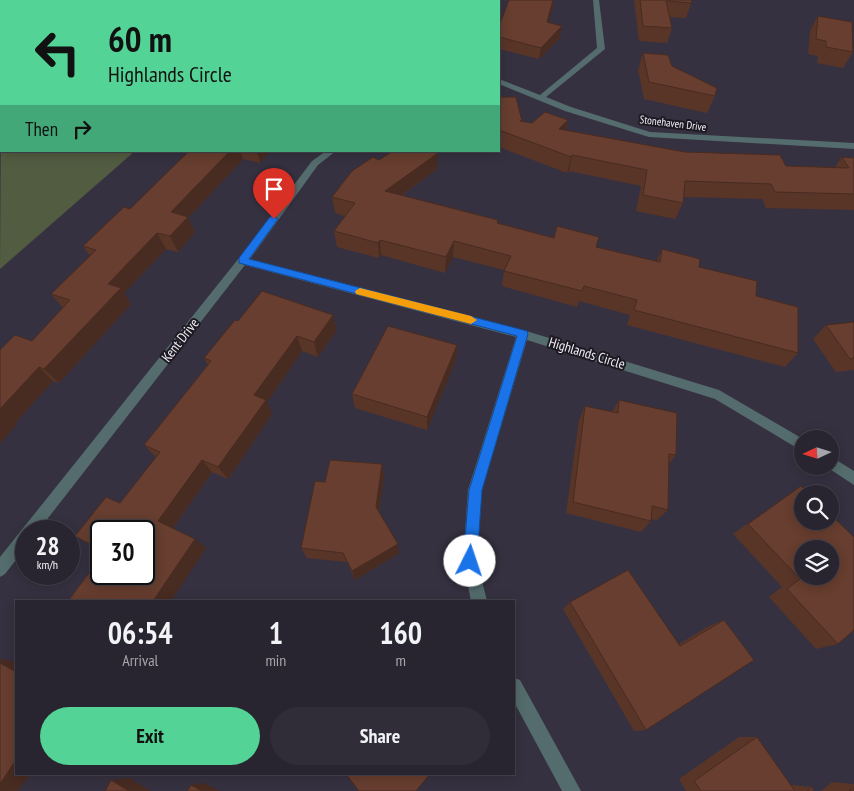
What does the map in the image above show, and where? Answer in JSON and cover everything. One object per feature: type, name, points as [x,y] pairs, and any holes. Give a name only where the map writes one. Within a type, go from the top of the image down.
[{"type":"street","points":[[542,97],[601,49],[596,0]]},
{"type":"street","name":"Stonehaven Drive","points":[[500,80],[568,109],[649,134],[854,146]]},
{"type":"street","name":"Kent Drive","points":[[39,520],[243,261],[315,163],[331,152]]},
{"type":"street","name":"Highlands Circle","points":[[243,261],[523,334],[719,394],[794,440]]},
{"type":"street","points":[[479,600],[470,561],[475,490],[523,334]]},
{"type":"street","points":[[839,466],[851,471]]},
{"type":"street","points":[[0,569],[15,549]]},
{"type":"street","points":[[515,688],[572,791]]},
{"type":"green space","points":[[1,152],[134,152],[0,269]]},
{"type":"building","points":[[509,0],[553,0],[547,22],[562,26],[541,48],[500,37],[500,23]]},
{"type":"building","points":[[640,0],[692,0],[691,3],[666,1],[672,28],[643,26]]},
{"type":"building","points":[[818,16],[852,22],[853,52],[826,47],[826,41],[816,39]]},
{"type":"building","points":[[643,53],[668,55],[672,66],[717,88],[715,96],[649,82]]},
{"type":"building","points":[[500,97],[516,97],[522,121],[520,121],[532,123],[545,112],[568,120],[559,129],[685,152],[780,155],[786,166],[849,168],[842,157],[854,158],[854,194],[775,192],[771,184],[685,181],[683,203],[643,195],[647,170],[572,155],[571,157],[500,130]]},
{"type":"building","points":[[188,152],[229,152],[171,212],[188,217],[170,236],[157,233],[108,284],[121,288],[44,369],[39,367],[0,409],[0,350],[15,335],[32,341],[70,300],[51,294],[96,250],[83,246],[124,207],[130,209]]},
{"type":"building","points":[[391,152],[438,153],[385,191],[498,220],[497,223],[554,238],[557,226],[599,237],[596,247],[660,262],[662,249],[700,259],[699,267],[757,281],[756,296],[798,307],[798,353],[634,310],[637,300],[584,286],[582,291],[504,271],[511,256],[454,241],[446,257],[380,240],[378,243],[334,231],[355,203],[332,197],[352,171],[373,157],[379,160]]},
{"type":"building","points":[[262,291],[333,315],[314,342],[297,336],[254,395],[266,400],[218,467],[202,460],[158,521],[195,539],[154,600],[69,600],[90,572],[90,585],[155,585],[155,520],[90,520],[90,544],[80,539],[80,530],[106,497],[120,503],[160,452],[144,445],[211,361],[204,358],[235,320],[238,321]]},
{"type":"building","points":[[854,322],[854,358],[850,359],[826,325]]},
{"type":"building","points":[[388,326],[457,345],[427,417],[352,394]]},
{"type":"building","points":[[619,400],[677,413],[676,455],[669,454],[668,510],[652,506],[651,521],[573,502],[585,406],[618,413]]},
{"type":"building","points":[[330,460],[382,464],[376,507],[398,544],[352,571],[343,553],[301,548],[315,481],[325,482]]},
{"type":"building","points":[[794,491],[794,530],[839,530],[839,523],[854,537],[854,630],[838,644],[787,589],[794,584],[839,585],[839,540],[794,540],[794,573],[748,524]]},
{"type":"building","points":[[628,570],[680,646],[724,620],[754,660],[646,730],[570,602]]},
{"type":"building","points":[[0,663],[15,671],[15,762],[0,784]]},
{"type":"building","points":[[757,737],[795,791],[701,791],[694,781]]},
{"type":"building","points":[[347,775],[429,775],[416,791],[359,791]]},
{"type":"building","points":[[111,780],[129,791],[105,791]]},
{"type":"building","points":[[191,785],[202,791],[187,791]]},
{"type":"slow traffic","points":[[360,291],[471,320]]},
{"type":"route","points":[[274,219],[243,261],[523,334],[475,490],[470,561]]}]
